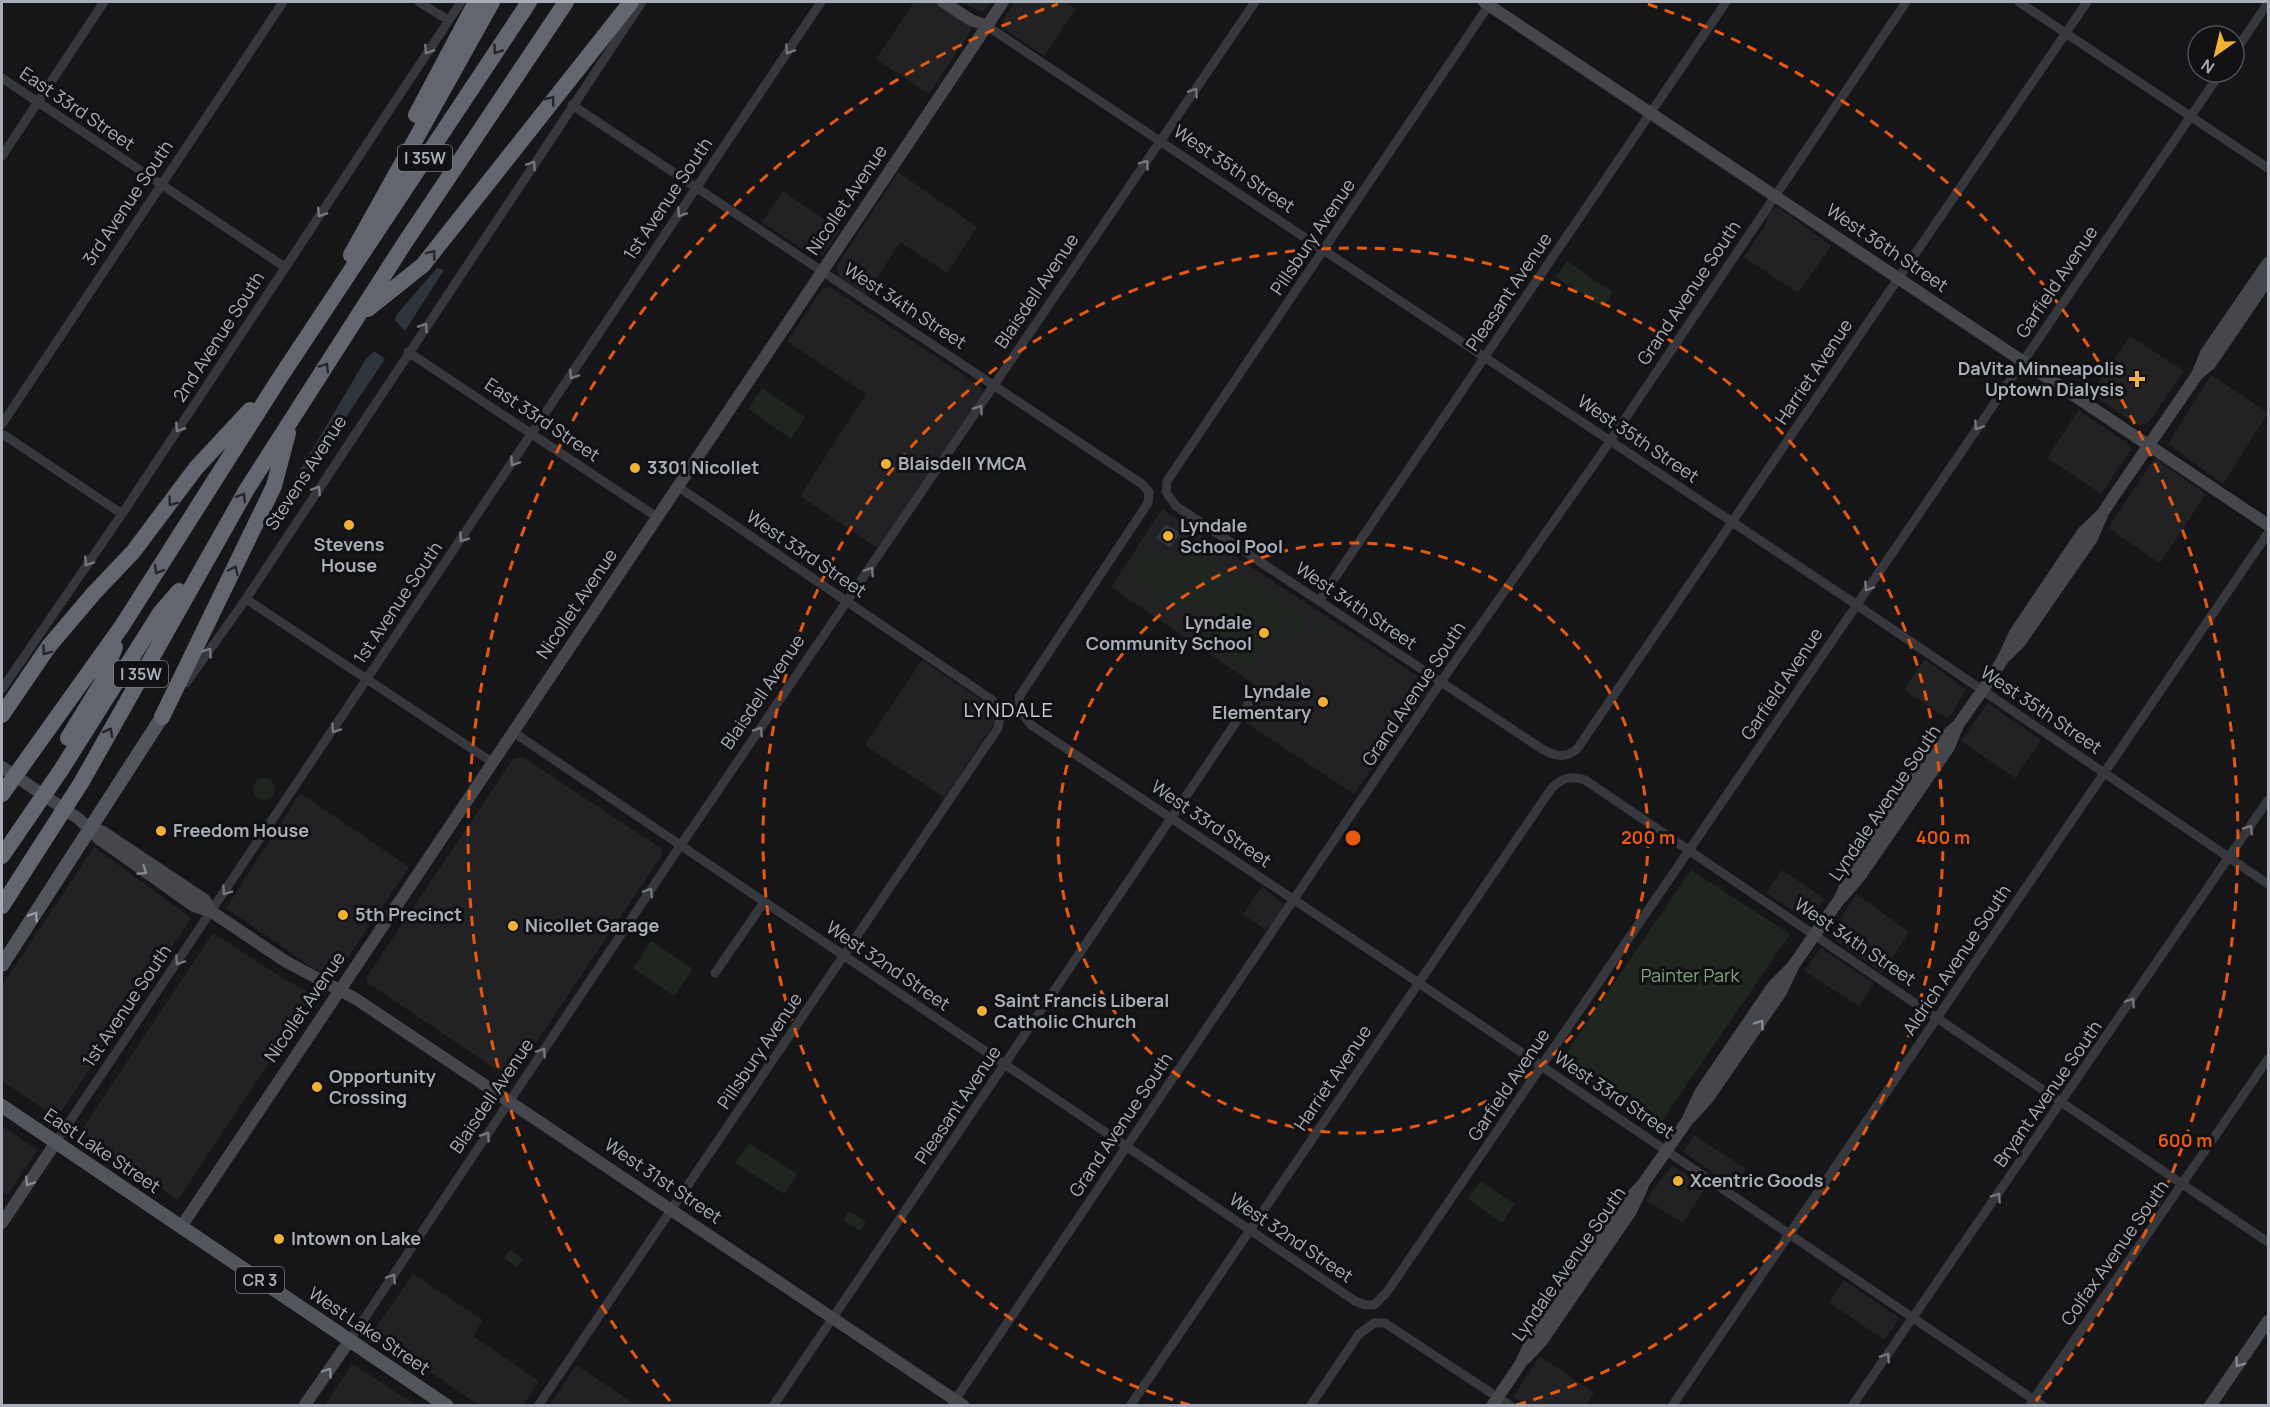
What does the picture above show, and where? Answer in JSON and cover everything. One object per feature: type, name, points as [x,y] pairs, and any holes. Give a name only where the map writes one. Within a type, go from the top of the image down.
[{"type":"highway","points":[[322,314],[375,207],[432,81],[476,2]]},
{"type":"highway","points":[[375,207],[492,2]]},
{"type":"highway","name":"I 35W","points":[[2,794],[122,626],[279,379],[529,2]]},
{"type":"highway","name":"I 35W","points":[[2,906],[81,783],[201,566],[294,414],[566,2]]},
{"type":"highway","points":[[356,319],[423,265],[631,2]]},
{"type":"highway","points":[[2,715],[49,646],[94,592],[133,552],[196,468],[279,379]]},
{"type":"highway","points":[[162,717],[273,486],[294,414]]},
{"type":"highway","points":[[2,856],[22,818],[160,613],[201,566]]},
{"type":"highway","points":[[56,767],[101,684],[122,626]]},
{"type":"highway","points":[[2,839],[22,818]]},
{"type":"main road","points":[[943,2],[971,20],[989,22]]},
{"type":"main road","points":[[958,2],[989,22]]},
{"type":"main road","name":"Nicollet Avenue","points":[[181,1227],[820,271],[1003,2]]},
{"type":"main road","name":"West 36th Street","points":[[1488,3],[2268,525]]},
{"type":"main road","name":"Lyndale Avenue South","points":[[1495,1401],[1521,1363],[1533,1337],[1627,1199],[1643,1184],[1687,1121],[1700,1093],[1773,986],[1793,966],[1839,900],[1849,876],[1943,738],[1958,725],[2003,659],[2020,642],[2092,538],[2102,514],[2197,375],[2206,353],[2268,263]]},
{"type":"main road","name":"Lyndale Avenue South","points":[[2197,375],[2210,364],[2268,279]]},
{"type":"main road","name":"Stevens Avenue","points":[[2,965],[162,717]]},
{"type":"main road","name":"West 31st Street","points":[[2,767],[89,827],[98,838],[194,906],[212,912],[285,961],[339,989],[673,1209],[957,1404]]},
{"type":"main road","name":"East Lake Street","points":[[2,1106],[181,1227]]},
{"type":"main road","name":"1st Avenue South","points":[[2,1223],[56,1142]]},
{"type":"main road","name":"West Lake Street","points":[[181,1227],[447,1406]]},
{"type":"main road","points":[[2210,1406],[2268,1320]]},
{"type":"main road","name":"Blaisdell Avenue","points":[[304,1406],[350,1340]]},
{"type":"street","points":[[2,156],[104,2]]},
{"type":"street","name":"3rd Avenue South","points":[[2,431],[160,185],[283,2]]},
{"type":"street","points":[[419,2],[448,20]]},
{"type":"street","name":"2nd Avenue South","points":[[2,689],[122,514],[461,2]]},
{"type":"street","name":"Stevens Avenue","points":[[162,717],[246,598],[642,2]]},
{"type":"street","name":"1st Avenue South","points":[[56,1142],[368,681],[821,2]]},
{"type":"street","name":"Blaisdell Avenue","points":[[350,1340],[681,846],[1255,2]]},
{"type":"street","name":"Pleasant Avenue","points":[[1319,600],[1726,2]]},
{"type":"street","name":"Grand Avenue South","points":[[957,1404],[1126,1146],[1440,684],[1610,441],[1906,2]]},
{"type":"street","points":[[2019,2],[2268,168]]},
{"type":"street","name":"Harriet Avenue","points":[[1564,756],[1576,749],[2087,2]]},
{"type":"street","name":"Pillsbury Avenue","points":[[1166,492],[1167,481],[1488,3]]},
{"type":"street","points":[[2246,35],[2268,3]]},
{"type":"street","name":"West 35th Street","points":[[989,22],[1161,141],[1856,604],[2268,884]]},
{"type":"street","name":"East 33rd Street","points":[[2,78],[285,267]]},
{"type":"street","name":"Garfield Avenue","points":[[1365,1305],[1374,1305],[1387,1292],[2213,84]]},
{"type":"street","name":"West 34th Street","points":[[572,105],[1142,484],[1149,492],[1148,503],[1019,697],[1020,710]]},
{"type":"street","name":"East 33rd Street","points":[[408,351],[657,517]]},
{"type":"street","points":[[2,431],[122,514]]},
{"type":"street","name":"West 33rd Street","points":[[677,486],[992,700],[1001,712]]},
{"type":"street","name":"West 34th Street","points":[[1166,492],[1176,506],[1319,600],[1440,684],[1542,749],[1553,755],[1564,756]]},
{"type":"street","name":"Aldrich Avenue South","points":[[1672,1406],[2268,533]]},
{"type":"street","points":[[246,598],[492,762]]},
{"type":"street","name":"Pleasant Avenue","points":[[773,1406],[1250,703]]},
{"type":"street","name":"West 33rd Street","points":[[1020,710],[1030,724],[1790,1233],[2032,1402],[2043,1406]]},
{"type":"street","name":"Pillsbury Avenue","points":[[538,1406],[998,728],[1001,712]]},
{"type":"street","name":"West 32nd Street","points":[[513,732],[1250,1230],[1365,1305]]},
{"type":"street","name":"West 34th Street","points":[[1570,777],[1585,780],[1689,849],[2268,1242]]},
{"type":"street","name":"Harriet Avenue","points":[[1130,1406],[1551,789],[1559,781],[1570,777]]},
{"type":"street","name":"Bryant Avenue South","points":[[1852,1406],[2063,1102],[2268,800]]},
{"type":"street","points":[[716,973],[764,902]]},
{"type":"street","name":"Colfax Avenue South","points":[[2032,1402],[2268,1059]]},
{"type":"street","points":[[1310,1406],[1359,1334],[1374,1323],[1385,1323],[1394,1327],[1495,1401],[1511,1406]]},
{"type":"shaded area","points":[[914,2],[936,2],[969,24],[972,29],[929,94],[876,59]]},
{"type":"shaded area","points":[[962,2],[992,2],[982,12]]},
{"type":"shaded area","points":[[1014,2],[1064,2],[1076,9],[1044,56],[1004,29],[1002,21]]},
{"type":"shaded area","points":[[898,172],[977,227],[947,273],[900,242],[866,295],[839,276],[836,267]]},
{"type":"shaded area","points":[[783,191],[840,230],[822,256],[814,257],[762,222]]},
{"type":"shaded area","points":[[1777,206],[1831,246],[1798,293],[1744,257],[1766,224],[1768,214]]},
{"type":"shaded area","points":[[437,268],[444,270],[405,331],[395,320],[397,314]]},
{"type":"shaded area","points":[[830,287],[980,386],[983,391],[983,397],[879,549],[800,496],[866,394],[787,341],[823,288]]},
{"type":"shaded area","points":[[2130,336],[2184,371],[2149,422],[2140,426],[2091,394]]},
{"type":"shaded area","points":[[374,351],[385,359],[282,513],[278,507],[366,359]]},
{"type":"shaded area","points":[[2211,375],[2268,413],[2223,484],[2168,444]]},
{"type":"shaded area","points":[[2079,410],[2126,442],[2131,449],[2101,494],[2047,458]]},
{"type":"shaded area","points":[[2155,458],[2206,494],[2160,563],[2108,528]]},
{"type":"shaded area","name":"Lyndale Community School","points":[[1162,509],[1430,684],[1427,695],[1354,794],[1245,722],[1258,698],[1258,692],[1252,683],[1111,587]]},
{"type":"shaded area","name":"Lyndale School Pool","points":[[1166,524],[1180,533],[1170,548],[1156,538]]},
{"type":"shaded area","points":[[1925,659],[1966,690],[1948,719],[1904,690]]},
{"type":"shaded area","points":[[922,660],[997,711],[997,719],[945,798],[865,745]]},
{"type":"shaded area","points":[[1988,703],[2041,740],[2015,778],[1961,741]]},
{"type":"shaded area","name":"Nicollet Garage","points":[[523,757],[662,849],[662,855],[515,1074],[506,1076],[368,983],[366,978],[513,759]]},
{"type":"shaded area","points":[[300,793],[409,867],[336,975],[331,977],[326,977],[226,908]]},
{"type":"shaded area","points":[[94,847],[191,918],[57,1118],[2,1081],[2,985]]},
{"type":"shaded area","points":[[1782,870],[1825,899],[1810,919],[1806,920],[1766,893]]},
{"type":"shaded area","points":[[1262,887],[1285,905],[1281,914],[1266,930],[1243,914]]},
{"type":"shaded area","points":[[1856,894],[1909,932],[1882,973],[1830,936]]},
{"type":"shaded area","points":[[213,933],[289,982],[314,994],[178,1200],[79,1134]]},
{"type":"shaded area","points":[[1821,948],[1874,983],[1859,1006],[1804,971]]},
{"type":"shaded area","points":[[2,1126],[37,1150],[7,1195],[2,1192]]},
{"type":"shaded area","points":[[1694,1135],[1746,1169],[1734,1187],[1683,1152]]},
{"type":"shaded area","points":[[1672,1165],[1706,1187],[1683,1223],[1646,1200]]},
{"type":"shaded area","points":[[413,1274],[483,1320],[473,1336],[539,1381],[523,1405],[479,1405],[372,1333]]},
{"type":"shaded area","points":[[1844,1280],[1900,1318],[1884,1340],[1829,1302]]},
{"type":"shaded area","points":[[1540,1356],[1594,1393],[1586,1405],[1525,1405],[1513,1397]]},
{"type":"shaded area","points":[[353,1364],[416,1405],[325,1405]]},
{"type":"shaded area","points":[[576,1365],[636,1405],[550,1405]]},
{"type":"green space","points":[[1567,261],[1613,293],[1603,307],[1556,277]]},
{"type":"green space","points":[[762,388],[805,417],[791,439],[748,409]]},
{"type":"green space","points":[[1198,552],[1231,574],[1208,609],[1179,609],[1136,580],[1134,570],[1142,558],[1150,553],[1170,559]]},
{"type":"green space","points":[[1238,571],[1294,610],[1273,641],[1268,633],[1258,625],[1226,624],[1211,611]]},
{"type":"green space","points":[[1300,613],[1303,615],[1304,628],[1297,636],[1284,641],[1283,636]]},
{"type":"green space","points":[[1314,621],[1325,629],[1325,637],[1313,630],[1311,623]]},
{"type":"green space","points":[[1213,623],[1238,631],[1251,629],[1263,638],[1263,647],[1258,660],[1252,666],[1240,665],[1204,636]]},
{"type":"green space","points":[[264,778],[274,785],[275,789],[268,799],[264,800],[254,793],[253,789],[260,779]]},
{"type":"green space","name":"Painter Park","points":[[1691,870],[1790,934],[1657,1128],[1560,1062]]},
{"type":"green space","points":[[651,941],[693,969],[674,996],[633,968]]},
{"type":"green space","points":[[749,1143],[797,1174],[784,1194],[735,1163]]},
{"type":"green space","points":[[1480,1181],[1515,1204],[1502,1223],[1468,1199]]},
{"type":"green space","points":[[849,1211],[866,1222],[860,1231],[843,1220]]},
{"type":"green space","points":[[510,1250],[523,1259],[517,1267],[504,1258]]},
{"type":"place","name":"DaVita Minneapolis Uptown Dialysis","points":[[2137,379]]},
{"type":"place","name":"Blaisdell YMCA","points":[[886,464]]},
{"type":"place","name":"3301 Nicollet","points":[[635,468]]},
{"type":"place","name":"Stevens House","points":[[349,525]]},
{"type":"place","name":"Lyndale School Pool","points":[[1168,536]]},
{"type":"place","name":"Lyndale Community School","points":[[1264,633]]},
{"type":"place","name":"Lyndale Elementary","points":[[1323,702]]},
{"type":"place","name":"Freedom House","points":[[161,831]]},
{"type":"place","name":"5th Precinct","points":[[343,915]]},
{"type":"place","name":"Nicollet Garage","points":[[513,926]]},
{"type":"place","name":"Saint Francis Liberal Catholic Church","points":[[982,1011]]},
{"type":"place","name":"Opportunity Crossing","points":[[317,1087]]},
{"type":"place","name":"Xcentric Goods","points":[[1678,1181]]},
{"type":"place","name":"Intown on Lake","points":[[279,1239]]},
{"type":"district","name":"LYNDALE","points":[[1009,710]]}]
